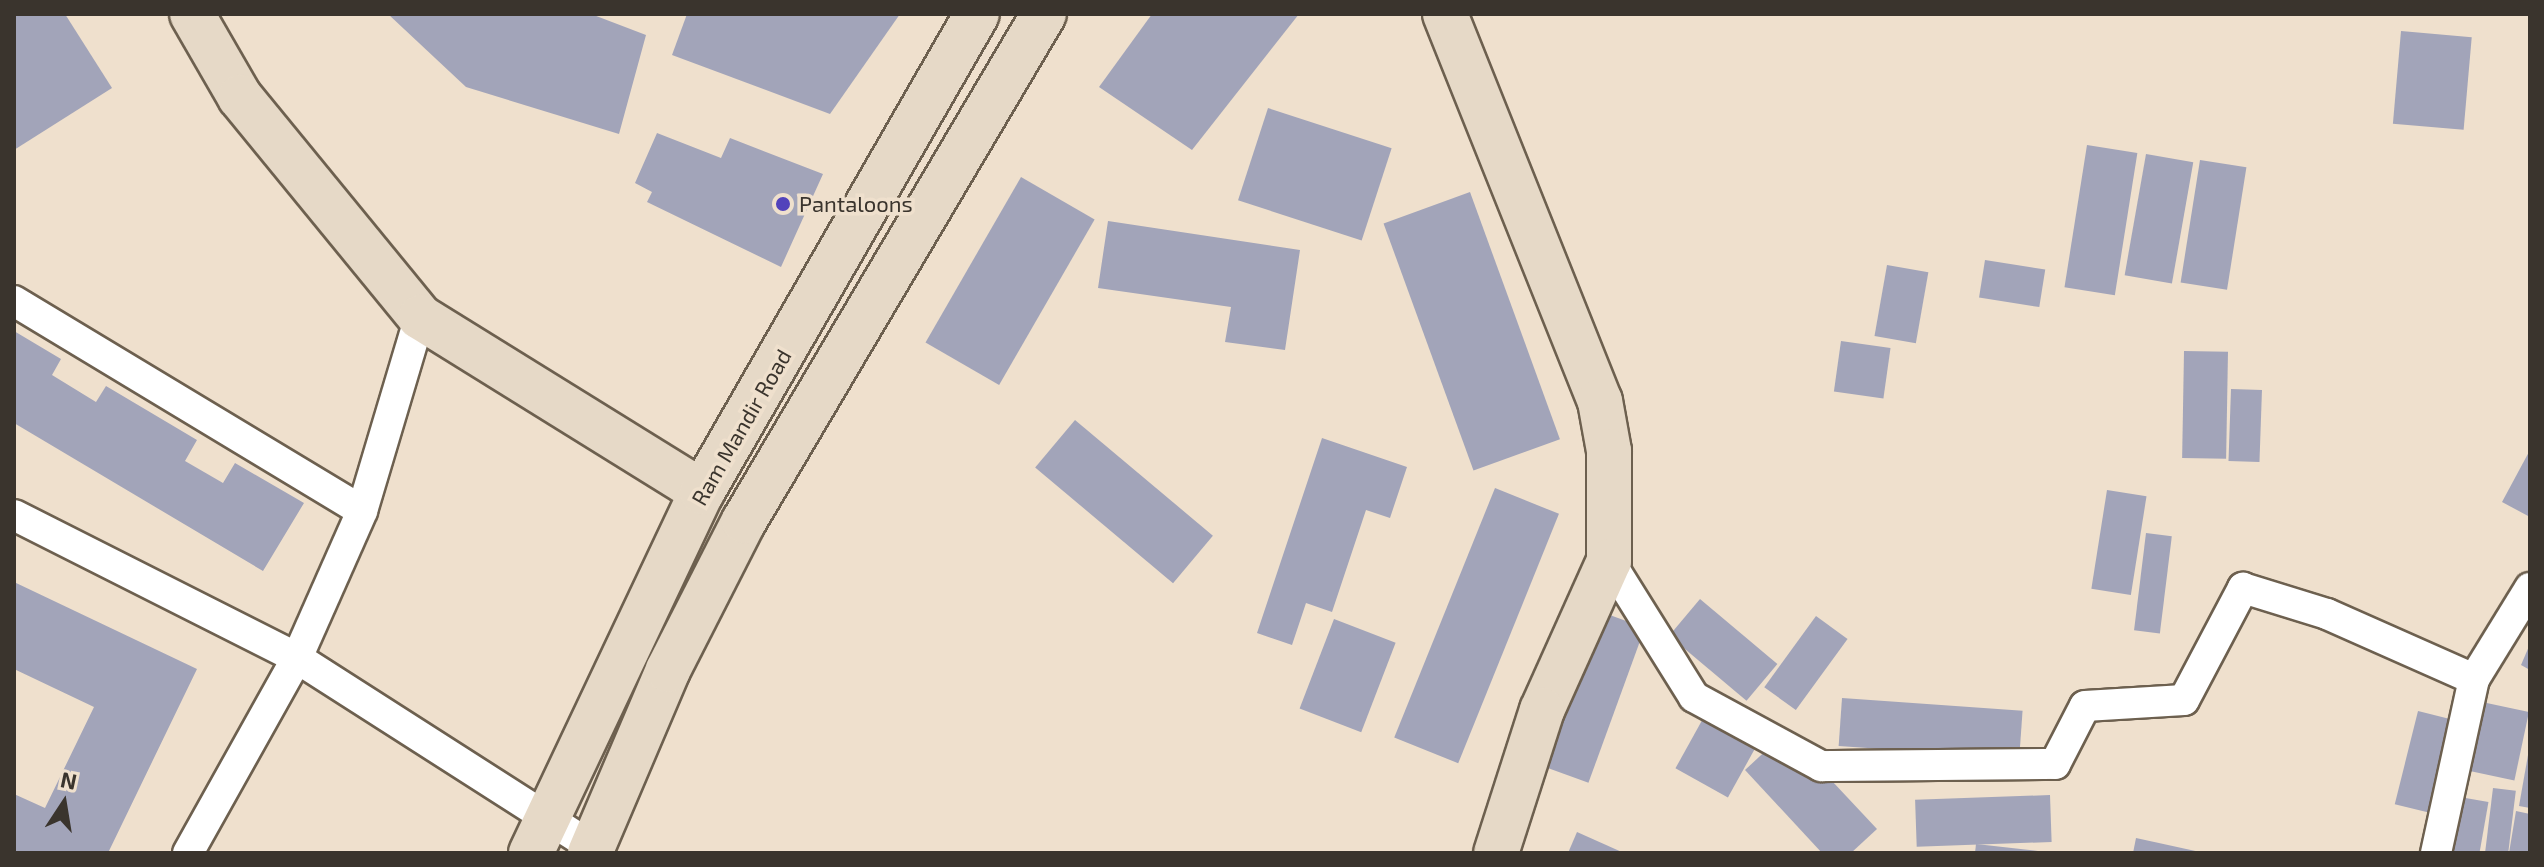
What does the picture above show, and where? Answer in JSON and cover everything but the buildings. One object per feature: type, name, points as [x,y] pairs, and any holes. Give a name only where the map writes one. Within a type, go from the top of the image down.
[{"type":"main road","points":[[192,14],[240,97],[420,317],[702,492]]},
{"type":"main road","name":"Ram Mandir Road","points":[[537,836],[702,492],[977,14]]},
{"type":"main road","points":[[591,850],[668,670],[744,521],[1044,14]]},
{"type":"main road","points":[[1445,14],[1600,401],[1609,451],[1609,561],[1542,710],[1496,853]]},
{"type":"street","points":[[14,301],[362,511]]},
{"type":"street","points":[[188,853],[297,658],[362,511],[420,317]]},
{"type":"street","points":[[14,515],[297,658],[537,836],[591,850]]},
{"type":"street","points":[[1609,561],[1694,697],[1821,766],[2055,764],[2085,706],[2184,700],[2243,588],[2327,614],[2474,679]]},
{"type":"street","points":[[2436,853],[2474,679],[2530,588]]},
{"type":"place","name":"Pantaloons","points":[[783,204]]}]
